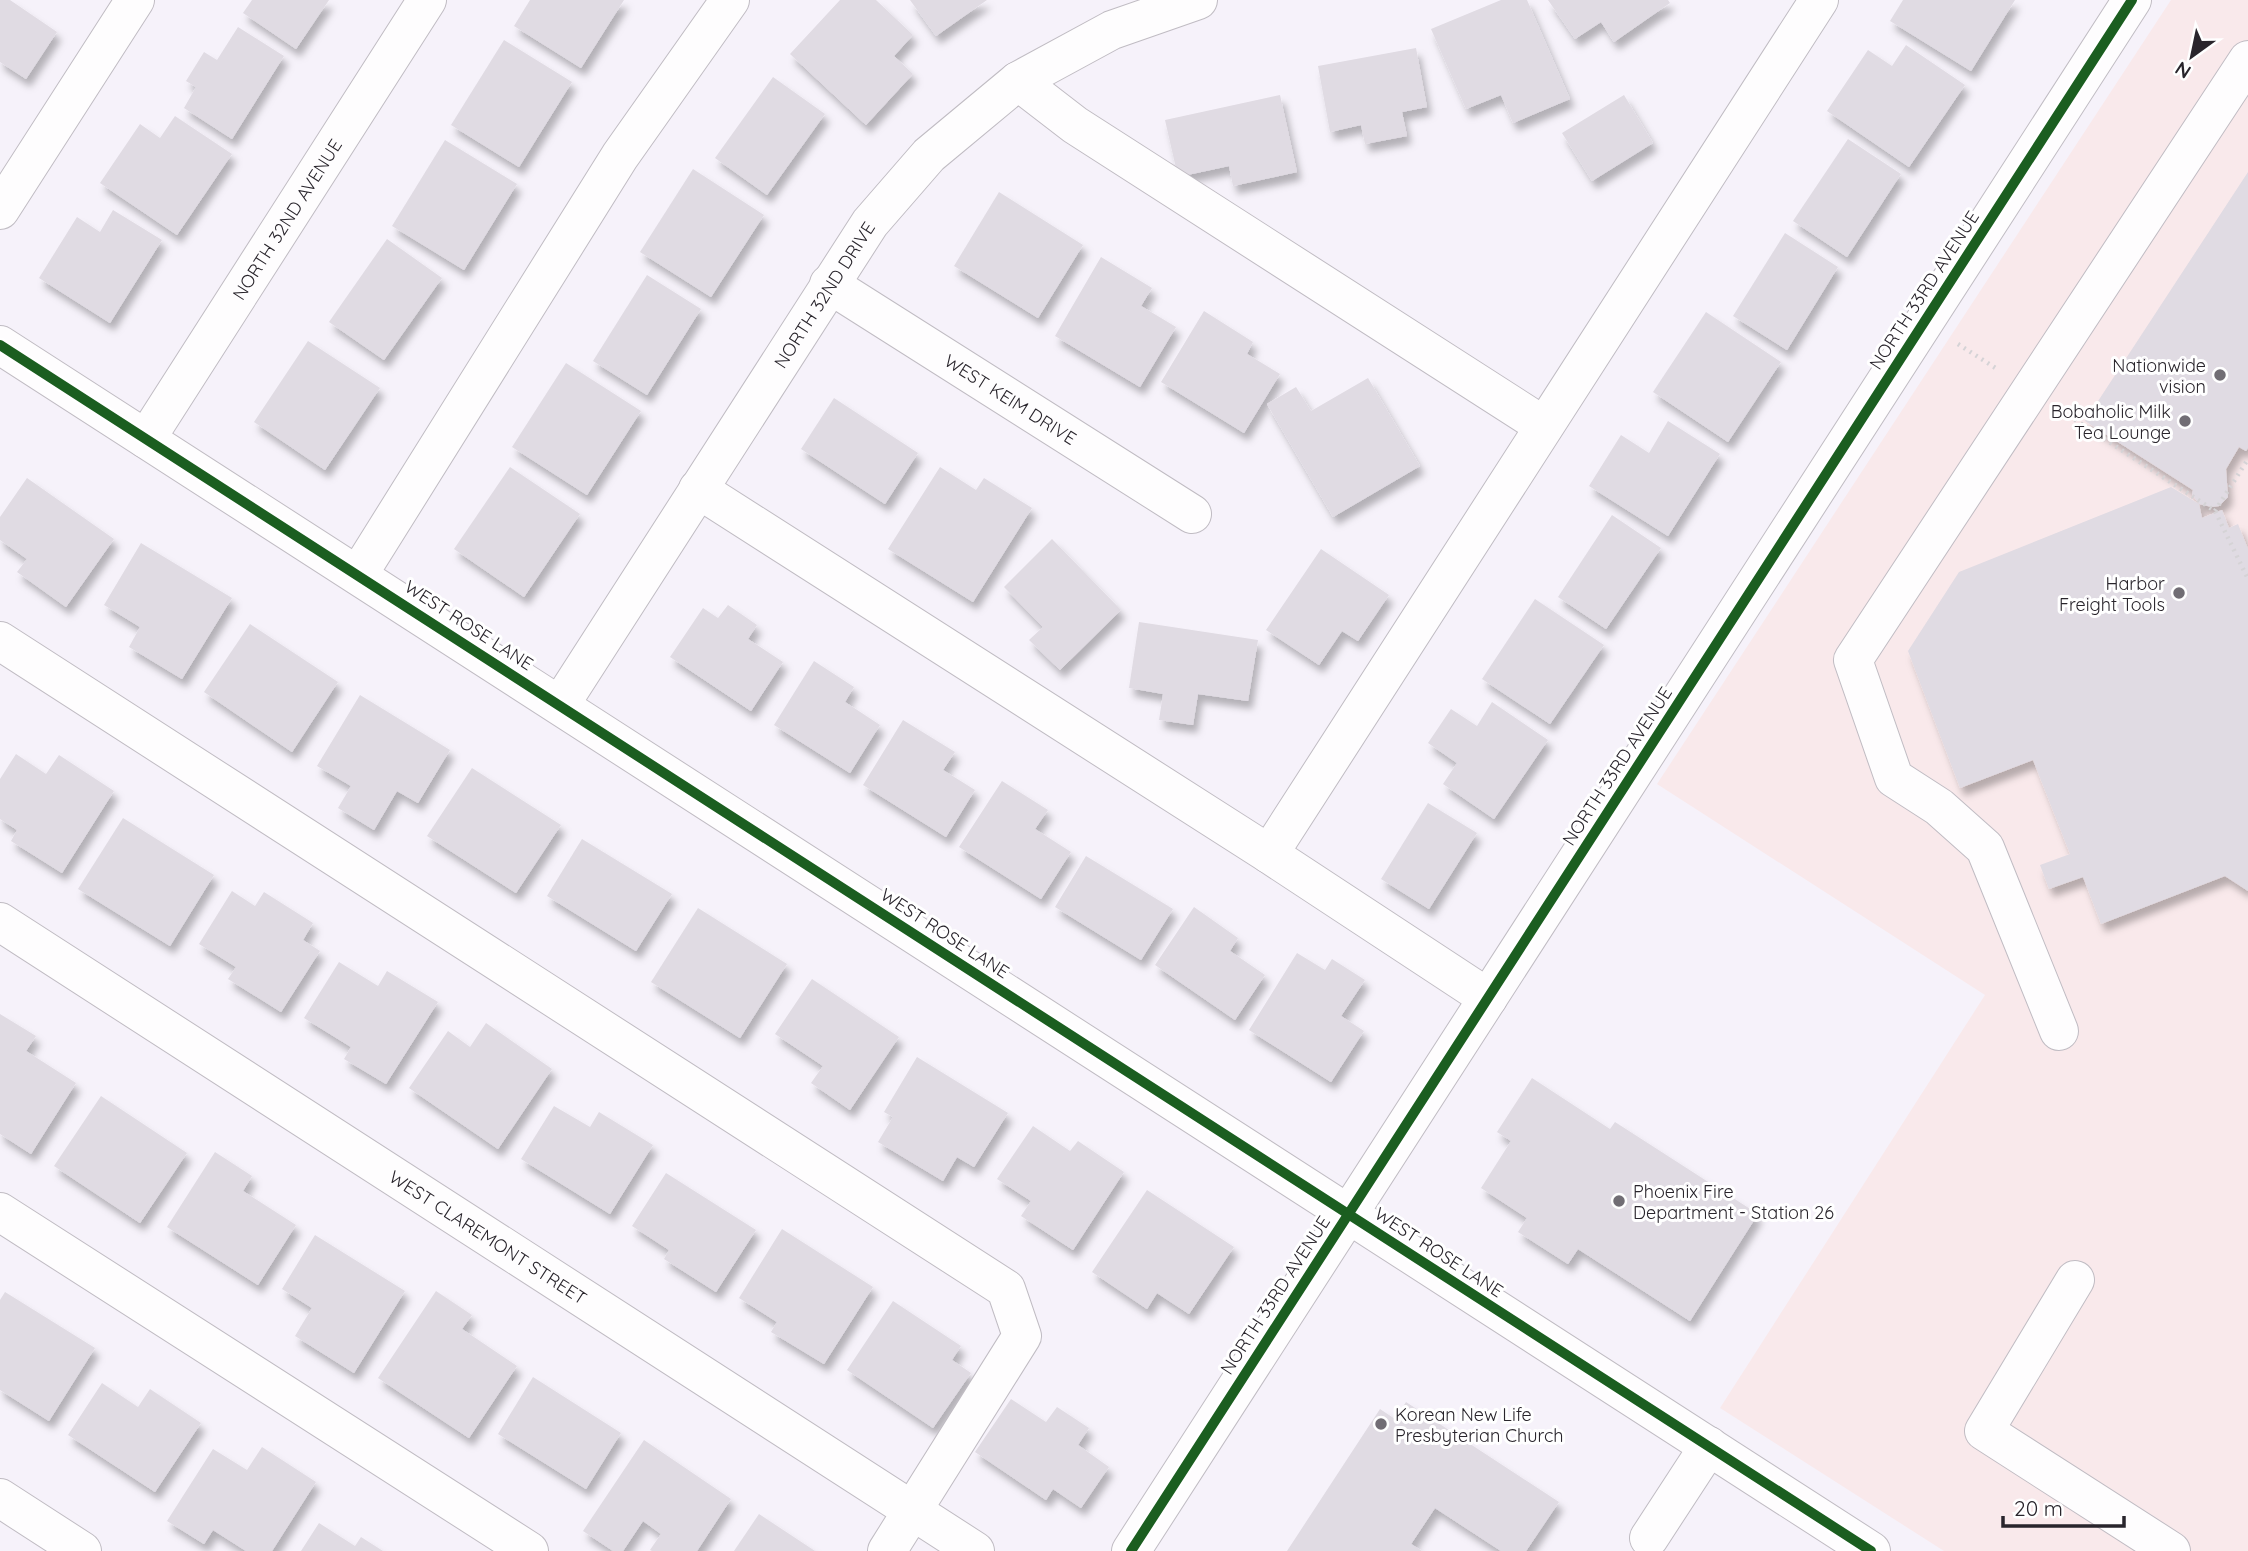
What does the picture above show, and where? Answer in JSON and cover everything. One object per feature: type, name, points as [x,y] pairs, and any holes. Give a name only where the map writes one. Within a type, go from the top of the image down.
[{"type":"street","points":[[0,210],[135,0]]},
{"type":"street","name":"NORTH 32ND AVENUE","points":[[146,439],[427,0]]},
{"type":"street","points":[[358,575],[620,156],[730,0]]},
{"type":"street","name":"NORTH 32ND DRIVE","points":[[560,705],[829,284],[870,223],[929,155],[1018,81],[1112,30],[1198,0]]},
{"type":"street","points":[[1269,854],[1819,0]]},
{"type":"street","name":"NORTH 33RD AVENUE","points":[[1131,1551],[2132,0]]},
{"type":"street","points":[[2059,1031],[1985,848],[1939,807],[1894,778],[1853,660],[2248,60]]},
{"type":"street","points":[[1018,81],[1086,133],[1544,426]]},
{"type":"street","name":"WEST KEIM DRIVE","points":[[829,284],[1192,514]]},
{"type":"street","name":"WEST ROSE LANE","points":[[0,345],[1871,1551]]},
{"type":"street","points":[[698,489],[1269,854],[1488,998]]},
{"type":"street","points":[[0,641],[1006,1289],[1022,1336],[887,1551]]},
{"type":"street","name":"WEST CLAREMONT STREET","points":[[0,922],[975,1551]]},
{"type":"street","points":[[0,1212],[530,1551]]},
{"type":"street","points":[[2076,1280],[1984,1431],[2171,1551]]},
{"type":"street","points":[[1649,1538],[1709,1446]]},
{"type":"street","points":[[0,1498],[82,1551]]},
{"type":"path","points":[[1948,338],[2215,511],[2248,579]]},
{"type":"path","points":[[2215,511],[2248,459]]},
{"type":"shaded area","points":[[2171,0],[2248,0],[2248,1551],[1944,1551],[1720,1408],[1985,995],[1657,784]]},
{"type":"building","points":[[0,0],[10,0],[57,32],[26,79],[0,62]]},
{"type":"building","points":[[252,0],[329,0],[296,49],[243,13]]},
{"type":"building","points":[[530,0],[624,0],[581,68],[514,26]]},
{"type":"building","points":[[840,0],[876,0],[913,35],[894,56],[913,74],[866,125],[790,54]]},
{"type":"building","points":[[910,0],[987,0],[936,36]]},
{"type":"building","points":[[1501,0],[1527,0],[1570,99],[1513,123],[1501,95],[1466,109],[1431,29]]},
{"type":"building","points":[[1548,0],[1668,0],[1670,3],[1614,42],[1601,22],[1575,39]]},
{"type":"building","points":[[1903,0],[2015,0],[1971,71],[1890,21]]},
{"type":"building","points":[[238,27],[284,56],[232,139],[184,108],[196,87],[186,81],[204,52],[217,60]]},
{"type":"building","points":[[504,40],[572,82],[519,167],[451,125]]},
{"type":"building","points":[[1906,45],[1965,85],[1909,167],[1827,111],[1868,50],[1892,66]]},
{"type":"building","points":[[1416,48],[1427,107],[1402,112],[1407,136],[1365,144],[1361,125],[1330,132],[1318,66]]},
{"type":"building","points":[[773,77],[825,114],[767,195],[715,158]]},
{"type":"building","points":[[1280,95],[1297,172],[1233,186],[1229,166],[1178,177],[1165,120]]},
{"type":"building","points":[[1624,95],[1653,143],[1592,181],[1562,133]]},
{"type":"building","points":[[175,116],[232,154],[177,235],[100,183],[140,124],[160,138]]},
{"type":"building","points":[[1848,139],[1901,174],[1847,257],[1793,221]]},
{"type":"building","points":[[445,140],[517,184],[464,270],[392,226]]},
{"type":"building","points":[[693,169],[764,215],[711,297],[640,252]]},
{"type":"building","points":[[2248,172],[2248,448],[2246,451],[2239,447],[2226,469],[2228,497],[2219,506],[2199,504],[2192,494],[2193,490],[2085,421]]},
{"type":"building","points":[[999,192],[1083,245],[1038,318],[954,266]]},
{"type":"building","points":[[113,210],[162,240],[110,323],[39,278],[77,217],[100,232]]},
{"type":"building","points":[[1785,233],[1838,267],[1787,350],[1733,316]]},
{"type":"building","points":[[387,239],[442,278],[384,360],[329,322]]},
{"type":"building","points":[[1101,257],[1152,288],[1141,306],[1176,327],[1140,387],[1055,336]]},
{"type":"building","points":[[647,275],[701,309],[647,395],[593,361]]},
{"type":"building","points":[[1204,311],[1253,342],[1247,354],[1280,374],[1244,433],[1161,382]]},
{"type":"building","points":[[1706,312],[1781,362],[1728,442],[1653,392]]},
{"type":"building","points":[[308,341],[380,388],[325,470],[254,422]]},
{"type":"building","points":[[566,363],[641,411],[587,495],[512,447]]},
{"type":"building","points":[[1368,378],[1420,466],[1333,517],[1267,404],[1296,387],[1311,411]]},
{"type":"building","points":[[834,398],[918,453],[885,504],[801,449]]},
{"type":"building","points":[[1668,421],[1720,454],[1668,536],[1589,486],[1621,435],[1649,453]]},
{"type":"building","points":[[510,467],[580,514],[524,597],[454,549]]},
{"type":"building","points":[[940,467],[976,490],[984,478],[1032,508],[973,602],[888,549]]},
{"type":"building","points":[[27,478],[114,539],[66,607],[17,572],[27,559],[0,540],[0,517]]},
{"type":"building","points":[[2171,487],[2199,504],[2202,518],[2222,510],[2229,528],[2238,524],[2248,549],[2248,891],[2225,876],[2101,924],[2083,877],[2049,889],[2040,865],[2070,854],[2033,760],[1960,788],[1908,651],[1959,572]]},
{"type":"building","points":[[1612,515],[1661,548],[1606,629],[1558,597]]},
{"type":"building","points":[[1052,539],[1121,610],[1060,670],[1029,640],[1043,627],[1004,587]]},
{"type":"building","points":[[141,543],[232,598],[182,679],[129,647],[140,627],[104,605]]},
{"type":"building","points":[[1321,549],[1389,595],[1358,641],[1342,631],[1319,665],[1266,630]]},
{"type":"building","points":[[1535,599],[1604,645],[1550,724],[1482,679]]},
{"type":"building","points":[[728,605],[757,625],[748,639],[783,662],[751,711],[670,657],[703,608],[718,618]]},
{"type":"building","points":[[1139,622],[1258,640],[1248,701],[1198,694],[1193,725],[1159,720],[1163,694],[1129,688]]},
{"type":"building","points":[[250,624],[338,682],[292,752],[204,692]]},
{"type":"building","points":[[814,661],[854,687],[845,702],[880,725],[850,773],[774,725]]},
{"type":"building","points":[[360,695],[450,750],[418,803],[397,791],[374,830],[338,808],[351,786],[317,766]]},
{"type":"building","points":[[1492,702],[1548,740],[1494,819],[1443,784],[1457,763],[1428,743],[1451,709],[1477,726]]},
{"type":"building","points":[[903,720],[955,752],[943,770],[975,790],[946,837],[863,785]]},
{"type":"building","points":[[16,754],[46,774],[59,755],[114,791],[62,873],[11,841],[17,830],[0,819],[0,779]]},
{"type":"building","points":[[472,768],[561,825],[516,893],[427,836]]},
{"type":"building","points":[[1002,781],[1048,810],[1035,829],[1071,852],[1041,899],[959,847]]},
{"type":"building","points":[[1428,803],[1477,833],[1429,909],[1381,879]]},
{"type":"building","points":[[123,818],[214,875],[170,946],[78,889]]},
{"type":"building","points":[[582,839],[672,894],[636,951],[547,896]]},
{"type":"building","points":[[1086,856],[1173,909],[1141,960],[1055,907]]},
{"type":"building","points":[[232,891],[255,906],[264,892],[313,923],[303,940],[320,951],[281,1012],[228,979],[236,967],[199,944]]},
{"type":"building","points":[[1194,907],[1238,938],[1230,951],[1265,975],[1235,1020],[1155,965]]},
{"type":"building","points":[[698,908],[787,964],[740,1038],[651,982]]},
{"type":"building","points":[[1297,953],[1325,970],[1332,959],[1365,980],[1341,1016],[1364,1031],[1331,1082],[1249,1030]]},
{"type":"building","points":[[339,962],[378,986],[387,971],[438,1002],[386,1084],[344,1059],[351,1047],[304,1018]]},
{"type":"building","points":[[812,979],[899,1037],[850,1110],[811,1083],[823,1066],[775,1034]]},
{"type":"building","points":[[0,1014],[36,1036],[26,1051],[76,1083],[31,1154],[0,1134]]},
{"type":"building","points":[[486,1023],[552,1069],[498,1149],[409,1088],[448,1031],[470,1047]]},
{"type":"building","points":[[917,1057],[1008,1113],[974,1167],[957,1157],[943,1181],[878,1142],[893,1117],[884,1112]]},
{"type":"building","name":"Phoenix Fire Department - Station 26","points":[[1532,1078],[1610,1129],[1615,1122],[1758,1214],[1690,1321],[1578,1249],[1568,1264],[1518,1232],[1527,1218],[1481,1188],[1511,1141],[1497,1132]]},
{"type":"building","points":[[101,1096],[187,1153],[140,1223],[54,1166]]},
{"type":"building","points":[[554,1106],[590,1127],[599,1112],[653,1145],[610,1214],[521,1159]]},
{"type":"building","points":[[1033,1126],[1070,1151],[1078,1141],[1124,1172],[1073,1250],[1021,1216],[1031,1201],[997,1179]]},
{"type":"building","points":[[215,1152],[252,1176],[243,1191],[296,1225],[258,1285],[167,1227]]},
{"type":"building","points":[[666,1173],[756,1230],[716,1292],[664,1259],[669,1250],[632,1226]]},
{"type":"building","points":[[1147,1190],[1234,1247],[1189,1314],[1157,1293],[1147,1309],[1092,1272]]},
{"type":"building","points":[[782,1229],[873,1287],[824,1364],[771,1332],[777,1322],[739,1298]]},
{"type":"building","points":[[315,1235],[405,1291],[354,1373],[295,1336],[312,1308],[282,1289]]},
{"type":"building","points":[[436,1291],[472,1315],[462,1329],[517,1366],[469,1438],[378,1378]]},
{"type":"building","points":[[5,1292],[95,1348],[49,1421],[0,1390],[0,1300]]},
{"type":"building","points":[[893,1301],[961,1346],[952,1360],[971,1373],[933,1428],[847,1370]]},
{"type":"building","points":[[533,1377],[621,1433],[586,1489],[498,1434]]},
{"type":"building","points":[[102,1383],[138,1407],[150,1389],[201,1423],[155,1492],[68,1435]]},
{"type":"building","points":[[1011,1399],[1046,1422],[1057,1407],[1089,1428],[1078,1445],[1109,1467],[1081,1508],[1053,1489],[1046,1500],[975,1452]]},
{"type":"building","points":[[1406,1402],[1559,1502],[1526,1551],[1501,1551],[1435,1508],[1411,1544],[1422,1551],[1287,1551],[1380,1409],[1395,1419]]},
{"type":"building","points":[[644,1440],[731,1499],[697,1551],[650,1550],[661,1534],[643,1521],[623,1551],[613,1551],[583,1531]]},
{"type":"building","points":[[262,1447],[316,1482],[272,1551],[246,1551],[213,1530],[204,1544],[167,1521],[213,1449],[247,1470]]},
{"type":"building","points":[[759,1514],[815,1551],[734,1551]]},
{"type":"building","points":[[319,1523],[355,1546],[361,1537],[383,1551],[301,1551]]},
{"type":"cycle path","points":[[1131,1551],[2132,0]]},
{"type":"cycle path","points":[[0,345],[1871,1551]]},
{"type":"place","name":"Nationwide vision","points":[[2220,375]]},
{"type":"place","name":"Bobaholic Milk Tea Lounge","points":[[2185,421]]},
{"type":"place","name":"Harbor Freight Tools","points":[[2179,593]]},
{"type":"place","name":"Phoenix Fire Department - Station 26","points":[[1619,1201]]},
{"type":"place","name":"Korean New Life Presbyterian Church","points":[[1381,1424]]}]
